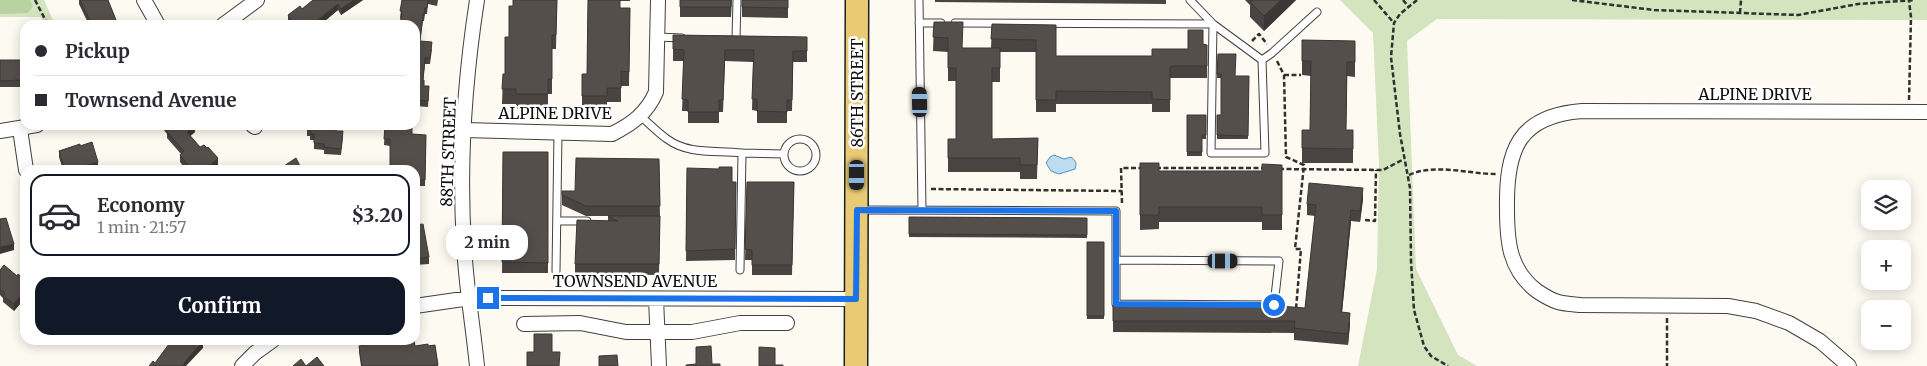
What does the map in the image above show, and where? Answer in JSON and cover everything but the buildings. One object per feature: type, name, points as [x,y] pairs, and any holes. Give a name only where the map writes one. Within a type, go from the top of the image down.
[{"type":"main road","name":"86TH STREET","points":[[856,366],[857,0]]},
{"type":"street","points":[[144,0],[155,20]]},
{"type":"street","points":[[230,20],[256,0]]},
{"type":"street","name":"88TH STREET","points":[[477,0],[469,56],[462,199],[464,246],[477,366]]},
{"type":"street","name":"ALPINE DRIVE","points":[[465,130],[612,134],[630,125],[652,103],[656,92],[658,0]]},
{"type":"street","name":"ALPINE DRIVE","points":[[1849,366],[1820,341],[1789,323],[1756,311],[1728,306],[1580,305],[1556,302],[1542,294],[1531,286],[1517,270],[1511,256],[1508,240],[1508,174],[1514,152],[1522,138],[1532,127],[1546,118],[1561,113],[1582,111],[1927,112]]},
{"type":"street","points":[[0,131],[20,129]]},
{"type":"street","points":[[20,130],[25,165]]},
{"type":"street","name":"TOWNSEND AVENUE","points":[[420,305],[470,298],[856,299]]},
{"type":"street","points":[[656,299],[659,366]]},
{"type":"street","points":[[524,324],[580,323],[626,332],[692,332],[740,323],[787,323]]},
{"type":"street","points":[[242,366],[266,345]]},
{"type":"lane","points":[[736,38],[737,0]]},
{"type":"lane","points":[[919,0],[922,210]]},
{"type":"lane","points":[[1190,0],[1213,24],[1262,60]]},
{"type":"lane","points":[[1262,60],[1317,12]]},
{"type":"lane","points":[[919,23],[1213,24]]},
{"type":"lane","points":[[1213,24],[1211,153],[1265,153],[1262,60]]},
{"type":"lane","points":[[657,37],[690,38]]},
{"type":"lane","points":[[727,38],[746,39]]},
{"type":"lane","points":[[640,116],[666,138],[681,147],[700,151],[784,154]]},
{"type":"lane","points":[[556,271],[558,132]]},
{"type":"lane","points":[[800,139],[812,144],[816,149],[815,162],[810,168],[799,171],[788,166],[784,154],[789,144],[800,139]]},
{"type":"lane","points":[[740,270],[742,153]]},
{"type":"lane","points":[[857,210],[1116,211],[1116,260],[1116,304],[1274,305],[1279,261],[1116,260]]},
{"type":"lane","points":[[557,221],[594,221]]},
{"type":"path","points":[[35,0],[45,20]]},
{"type":"path","points":[[1374,0],[1394,23]]},
{"type":"path","points":[[1403,0],[1408,6]]},
{"type":"path","points":[[1417,0],[1408,6],[1394,23],[1391,57],[1404,159],[1409,175],[1411,198],[1410,261],[1414,310],[1424,346],[1431,356],[1448,366]]},
{"type":"path","points":[[1572,0],[1654,10],[1798,15],[1858,4],[1914,0]]},
{"type":"path","points":[[1740,13],[1741,0]]},
{"type":"path","points":[[1909,0],[1909,112]]},
{"type":"path","points":[[1246,48],[1259,34],[1284,75],[1286,157],[1304,165],[1295,249],[1301,249],[1296,315]]},
{"type":"path","points":[[1284,75],[1301,75]]},
{"type":"path","points":[[1278,168],[1383,170],[1404,159]]},
{"type":"path","points":[[1116,211],[1122,212],[1122,168],[1270,168]]},
{"type":"path","points":[[1365,220],[1375,221],[1376,170]]},
{"type":"path","points":[[1409,175],[1417,171],[1429,170],[1508,174]]},
{"type":"path","points":[[922,189],[1122,191]]},
{"type":"path","points":[[1667,366],[1668,306]]},
{"type":"green space","points":[[0,0],[44,0],[53,20],[42,20],[41,17],[0,17]]},
{"type":"green space","points":[[0,0],[30,0],[33,6],[28,13],[0,14]]},
{"type":"green space","points":[[1340,0],[1927,0],[1927,20],[1437,19],[1407,41],[1416,269],[1458,355],[1477,366],[1358,366],[1377,269],[1379,165],[1373,33]]},
{"type":"water","points":[[1054,155],[1064,159],[1071,157],[1076,162],[1075,169],[1059,174],[1051,171],[1046,163]]},
{"type":"route","points":[[488,298],[856,299],[857,210],[1116,211],[1116,304],[1274,305]]}]
